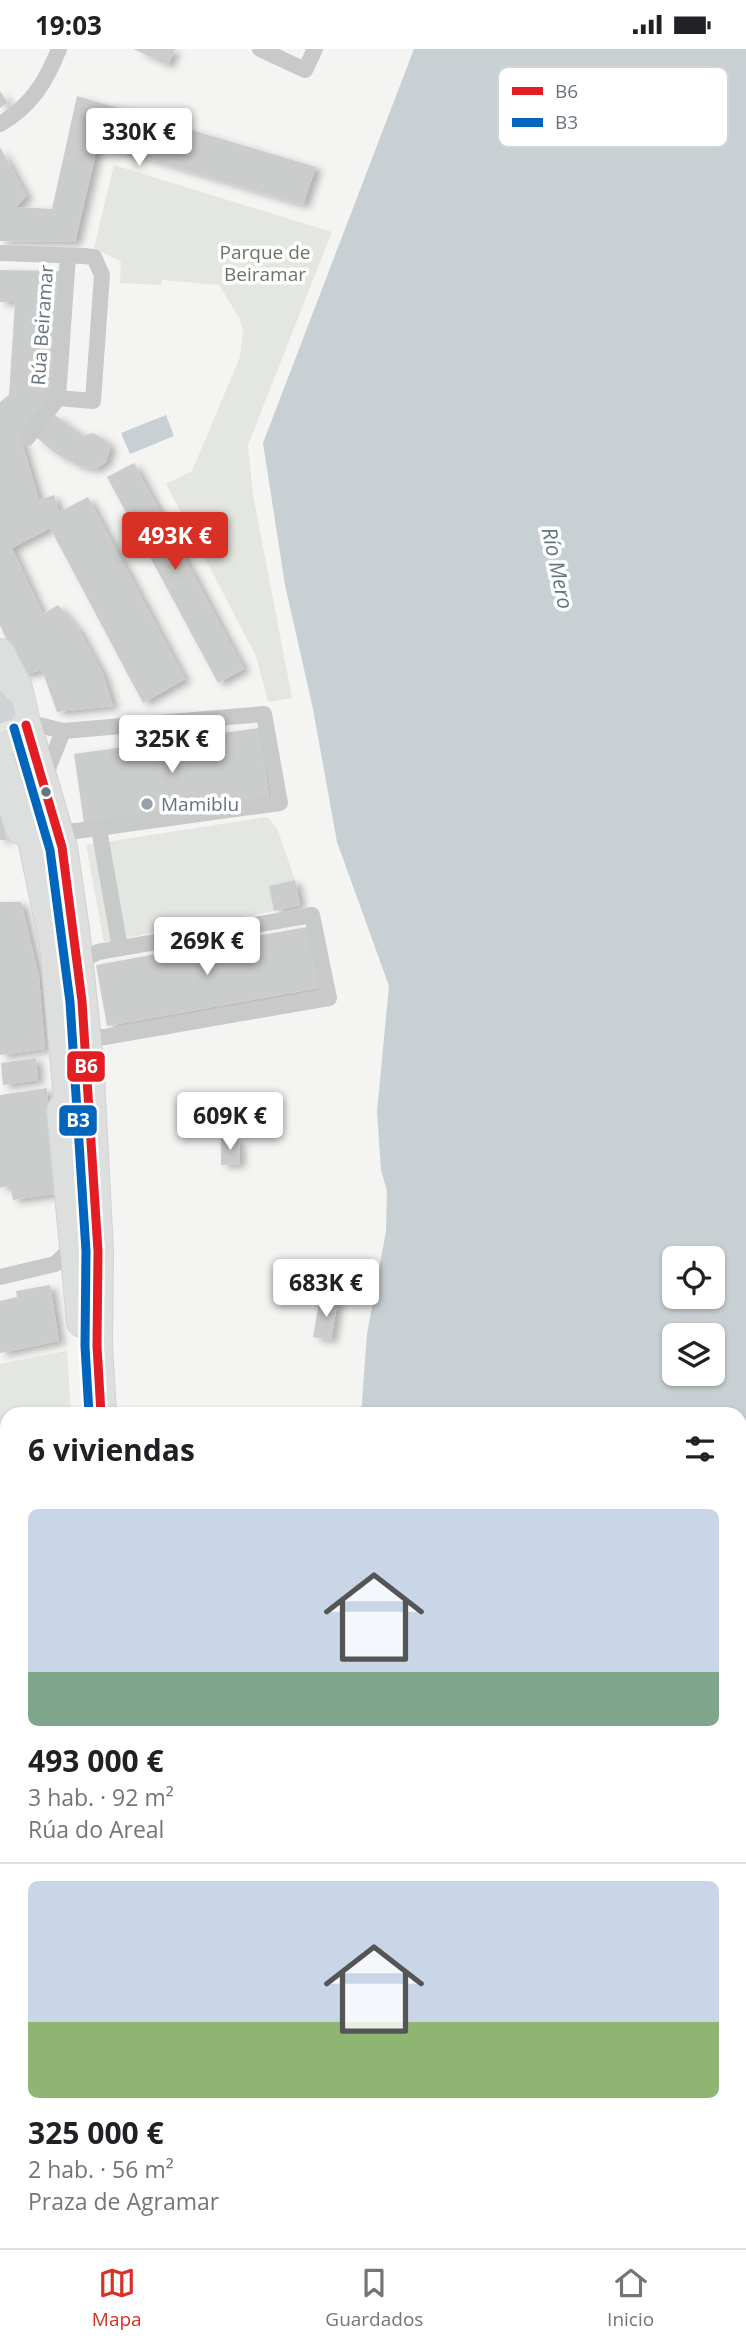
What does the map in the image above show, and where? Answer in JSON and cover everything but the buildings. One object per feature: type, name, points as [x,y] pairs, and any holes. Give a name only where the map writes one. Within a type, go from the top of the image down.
[{"type":"highway","points":[[0,654],[9,683]]},
{"type":"highway","points":[[26,724],[64,924],[74,1017],[90,1334]]},
{"type":"highway","points":[[0,763],[17,811],[46,940],[73,1247],[90,1334],[100,1407]]},
{"type":"highway","points":[[41,803],[68,879],[84,1032],[98,1251],[86,1407]]},
{"type":"street","points":[[0,124],[21,112],[47,80],[59,49]]},
{"type":"street","points":[[260,49],[305,71],[315,49]]},
{"type":"street","name":"Rúa Beiramar","points":[[0,253],[94,257],[102,275],[93,401],[58,398]]},
{"type":"street","name":"Rúa Beiramar","points":[[26,438],[58,398],[68,256]]},
{"type":"street","points":[[0,747],[18,738],[26,724],[27,704],[9,683]]},
{"type":"street","points":[[26,724],[64,731],[264,714],[280,803],[69,831],[41,803],[64,731]]},
{"type":"street","points":[[99,829],[120,948]]},
{"type":"street","points":[[78,962],[89,954],[312,915],[329,998],[105,1037],[95,1037],[84,1032]]},
{"type":"street","points":[[0,1277],[55,1264],[73,1247]]},
{"type":"green space","name":"Parque de Beiramar","points":[[114,165],[332,232],[248,445],[253,495],[292,698],[268,702],[256,656],[166,484],[192,471],[240,357],[243,331],[240,319],[219,285],[162,280],[161,285],[120,283],[121,262],[94,248]]},
{"type":"green space","points":[[0,686],[15,695],[20,721],[0,740]]},
{"type":"green space","points":[[267,817],[277,828],[295,880],[269,886],[274,911],[104,942],[86,845]]},
{"type":"green space","points":[[67,1351],[71,1407],[0,1407],[0,1364]]},
{"type":"water","name":"Río Mero","points":[[414,49],[746,49],[746,1407],[362,1407],[367,1334],[386,1231],[387,1191],[381,1170],[377,1112],[389,986],[337,842],[313,709],[285,585],[263,443]]},
{"type":"water","points":[[166,415],[174,436],[130,454],[121,433]]},
{"type":"tunnel","points":[[0,692],[25,762]]},
{"type":"transit line","name":"B6","points":[[26,725],[62,847],[82,1001],[98,1251],[97,1346],[101,1407]]},
{"type":"transit line","name":"B3","points":[[14,728],[50,850],[70,1002],[86,1251],[85,1346],[89,1407]]},
{"type":"place","name":"Mamiblu","points":[[147,804]]}]
